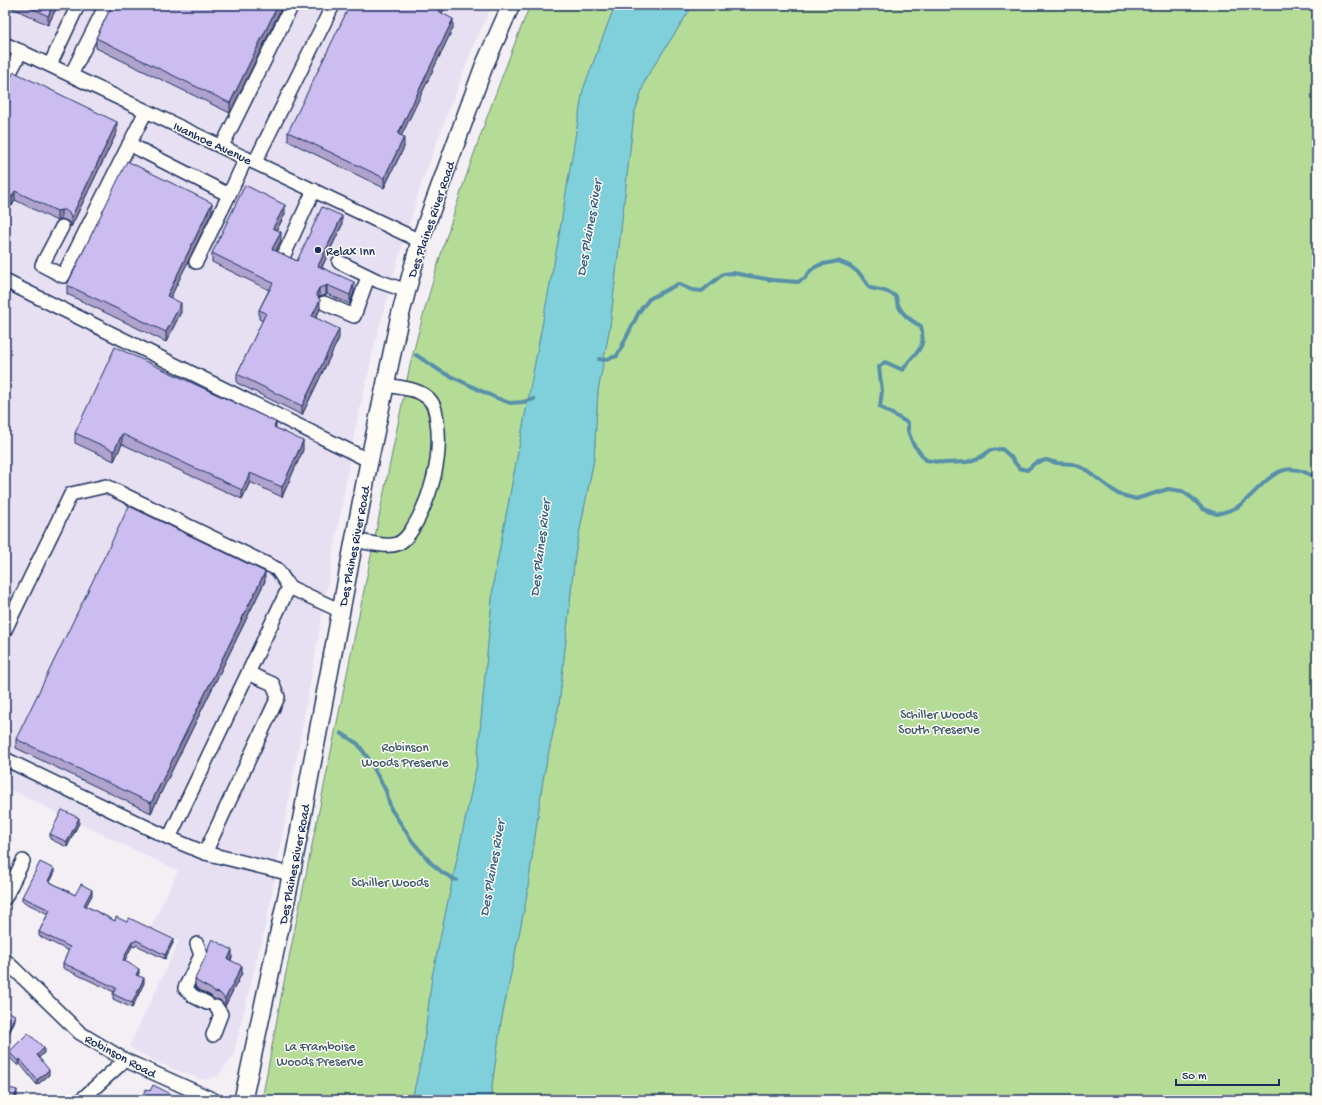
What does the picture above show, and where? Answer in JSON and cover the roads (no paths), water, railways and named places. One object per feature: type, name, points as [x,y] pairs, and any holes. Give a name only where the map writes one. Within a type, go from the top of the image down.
[{"type":"main road","name":"Des Plaines River Road","points":[[243,1100],[291,874],[370,461],[407,291],[420,241],[484,66],[511,5]]},
{"type":"street","points":[[50,65],[78,5]]},
{"type":"street","points":[[71,75],[106,5]]},
{"type":"street","points":[[222,146],[292,5]]},
{"type":"street","points":[[196,262],[229,194],[251,160],[333,5]]},
{"type":"street","name":"Ivanhoe Avenue","points":[[5,44],[420,241]]},
{"type":"street","points":[[5,82],[21,51]]},
{"type":"street","points":[[62,226],[42,265],[63,276],[146,110]]},
{"type":"street","points":[[129,144],[229,194]]},
{"type":"street","points":[[284,255],[314,190]]},
{"type":"street","points":[[339,262],[368,276],[407,291]]},
{"type":"street","points":[[324,303],[354,316],[368,276]]},
{"type":"street","points":[[5,281],[370,461]]},
{"type":"street","points":[[354,540],[386,545],[395,545],[402,542],[418,519],[426,503],[437,463],[438,427],[435,408],[430,400],[423,394],[414,390],[386,385]]},
{"type":"street","points":[[5,630],[71,494],[106,486],[276,569],[289,587],[341,611]]},
{"type":"street","points":[[169,838],[289,587]]},
{"type":"street","points":[[205,853],[278,698],[273,684],[248,673]]},
{"type":"street","points":[[5,759],[169,838],[205,853],[291,874]]},
{"type":"street","points":[[5,898],[23,861]]},
{"type":"street","points":[[197,944],[201,955],[185,988],[193,996],[212,1005],[221,1014],[213,1035]]},
{"type":"street","name":"Robinson Road","points":[[5,960],[80,1033],[125,1060],[214,1100]]},
{"type":"street","points":[[81,1100],[125,1060]]},
{"type":"water","name":"Des Plaines River","points":[[617,5],[693,5],[646,78],[634,114],[610,326],[598,391],[594,459],[575,554],[559,705],[543,779],[526,900],[501,1022],[490,1100],[412,1100],[423,1051],[432,977],[477,764],[494,579],[558,242],[583,90],[612,13]]},
{"type":"waterway","points":[[599,359],[604,360],[617,356],[639,312],[649,299],[678,284],[692,290],[702,291],[723,274],[733,273],[772,280],[798,282],[805,278],[812,269],[819,265],[838,261],[850,266],[860,274],[870,288],[885,291],[896,296],[901,311],[912,321],[921,326],[921,346],[903,370],[885,362],[879,367],[882,391],[880,407],[908,423],[908,431],[913,444],[926,460],[945,463],[967,462],[981,457],[991,450],[1002,449],[1010,456],[1019,468],[1027,470],[1035,463],[1046,460],[1057,463],[1073,464],[1085,469],[1118,494],[1136,499],[1168,489],[1182,491],[1203,509],[1217,514],[1238,507],[1266,481],[1283,471],[1293,469],[1304,472],[1317,479]]},
{"type":"waterway","points":[[416,355],[442,372],[510,403],[534,399]]},
{"type":"waterway","points":[[341,733],[358,744],[370,761],[386,791],[391,809],[413,842],[431,863],[443,873],[456,880]]},
{"type":"place","name":"Relax Inn","points":[[318,250]]},
{"type":"park label","name":"Schiller Woods South Preserve","points":[[939,720]]},
{"type":"park label","name":"Robinson Woods Preserve","points":[[405,754]]},
{"type":"park label","name":"Schiller Woods","points":[[390,881]]},
{"type":"park label","name":"La Framboise Woods Preserve","points":[[320,1052]]}]
